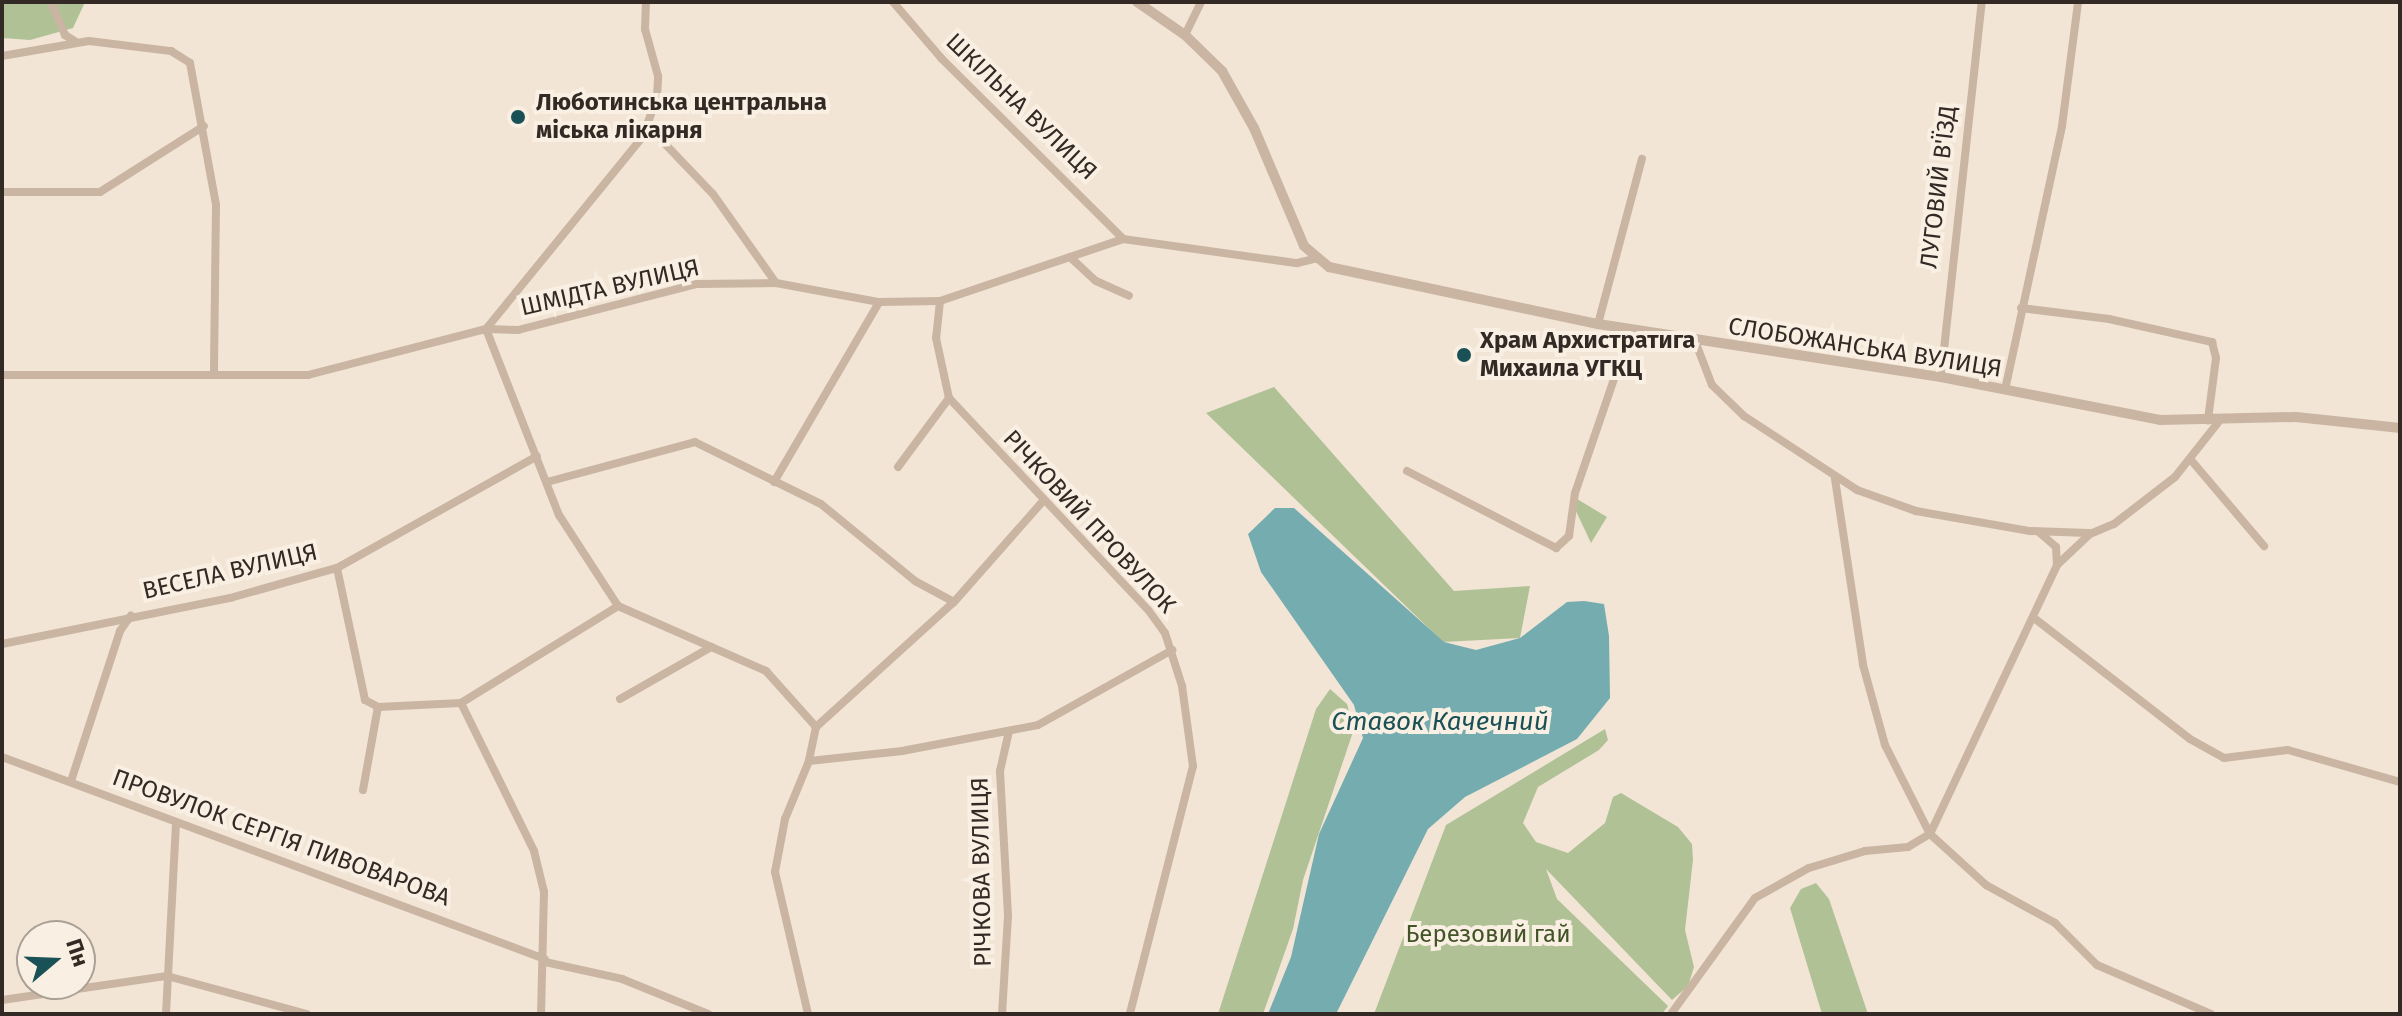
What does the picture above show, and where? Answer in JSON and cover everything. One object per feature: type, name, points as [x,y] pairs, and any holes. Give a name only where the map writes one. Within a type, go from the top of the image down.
[{"type":"street","points":[[51,2],[65,35],[76,42]]},
{"type":"street","points":[[646,2],[645,29],[658,76],[657,98],[642,138],[486,329],[559,515],[618,606],[766,671],[816,727]]},
{"type":"street","name":"ШКІЛЬНА ВУЛИЦЯ","points":[[893,2],[942,59],[1123,239]]},
{"type":"street","points":[[1137,2],[1185,35],[1233,89],[1297,233],[1315,259]]},
{"type":"street","points":[[1185,35],[1201,2]]},
{"type":"street","name":"ЛУГОВИЙ В'ЇЗД","points":[[1941,377],[1982,2]]},
{"type":"street","points":[[2005,390],[2062,126],[2078,2]]},
{"type":"street","points":[[2,56],[76,42],[171,51],[187,59],[204,126],[216,205],[214,375]]},
{"type":"street","points":[[647,125],[713,194],[776,283]]},
{"type":"street","points":[[2,192],[100,192],[204,126]]},
{"type":"street","points":[[1598,324],[1642,159]]},
{"type":"street","name":"ШМІДТА ВУЛИЦЯ","points":[[2,375],[308,375],[486,329],[518,330],[697,284],[776,283],[879,302],[940,301],[1123,239],[1297,263],[1315,259]]},
{"type":"street","points":[[1070,257],[1096,281],[1129,296]]},
{"type":"street","name":"СЛОБОЖАНСЬКА ВУЛИЦЯ","points":[[1315,259],[1335,269],[1598,324],[1941,377],[2160,420],[2296,417],[2400,428]]},
{"type":"street","points":[[898,467],[949,398],[936,338],[940,301]]},
{"type":"street","points":[[774,482],[879,302]]},
{"type":"street","points":[[2021,308],[2109,319],[2212,342],[2216,358],[2208,420]]},
{"type":"street","points":[[1407,471],[1556,548],[1569,536],[1575,493],[1631,329]]},
{"type":"street","points":[[1695,341],[1712,385],[1744,416],[1835,479],[1916,511],[2036,531],[2090,534]]},
{"type":"street","name":"РІЧКОВИЙ ПРОВУЛОК","points":[[949,398],[1043,501],[1132,591],[1172,650],[1193,766],[1130,1014]]},
{"type":"street","points":[[1671,1014],[1755,898],[1809,868],[1865,851],[1908,847],[1930,834],[2057,565],[2090,534],[2135,510],[2191,460],[2220,420]]},
{"type":"street","points":[[547,482],[695,442],[821,504],[915,581],[954,602]]},
{"type":"street","name":"ВЕСЕЛА ВУЛИЦЯ","points":[[2,644],[131,615],[230,598],[337,568],[537,456]]},
{"type":"street","points":[[2191,460],[2264,546]]},
{"type":"street","points":[[1835,479],[1863,665],[1885,745],[1930,834],[1986,885],[2055,923],[2097,965],[2211,1014]]},
{"type":"street","points":[[808,1014],[775,872],[788,809],[809,761],[816,727],[954,602],[1043,501]]},
{"type":"street","points":[[2036,531],[2056,547],[2057,565]]},
{"type":"street","points":[[337,568],[365,700],[378,707],[461,703],[618,606]]},
{"type":"street","points":[[71,781],[120,631],[131,615]]},
{"type":"street","points":[[2034,618],[2190,739],[2224,758],[2288,750],[2400,782]]},
{"type":"street","points":[[620,699],[711,647]]},
{"type":"street","points":[[809,761],[902,751],[1009,731],[1054,719],[1172,650]]},
{"type":"street","points":[[461,703],[534,851],[544,892],[545,961],[541,1014]]},
{"type":"street","points":[[363,790],[378,707]]},
{"type":"street","name":"РІЧКОВА ВУЛИЦЯ","points":[[1002,1014],[1008,915],[1000,771],[1009,731]]},
{"type":"street","name":"ПРОВУЛОК СЕРГІЯ ПИВОВАРОВА","points":[[2,757],[545,961],[622,979],[708,1014]]},
{"type":"street","points":[[166,1014],[176,822]]},
{"type":"street","points":[[2,1000],[167,976],[307,1014]]},
{"type":"green space","points":[[2,2],[85,2],[73,28],[30,40],[2,38]]},
{"type":"green space","points":[[1274,387],[1454,591],[1530,586],[1520,638],[1443,642],[1206,413]]},
{"type":"green space","points":[[1577,499],[1607,517],[1591,543],[1575,509]]},
{"type":"green space","points":[[1330,689],[1347,704],[1354,729],[1303,880],[1293,929],[1263,1014],[1218,1014],[1316,709]]},
{"type":"green space","name":"Березовий гай","points":[[1605,729],[1608,740],[1599,750],[1538,787],[1523,823],[1536,842],[1568,853],[1605,823],[1613,797],[1621,793],[1678,827],[1692,844],[1685,930],[1694,967],[1688,986],[1672,1000],[1546,869],[1557,899],[1668,1006],[1662,1014],[1374,1014],[1446,825]]},
{"type":"green space","points":[[1816,883],[1829,899],[1868,1014],[1822,1014],[1790,908],[1801,889]]},
{"type":"water","name":"Ставок Качечний","points":[[1275,508],[1294,508],[1444,642],[1476,650],[1520,638],[1567,602],[1584,601],[1604,604],[1609,636],[1610,698],[1577,739],[1465,797],[1428,829],[1336,1014],[1268,1014],[1291,957],[1319,834],[1363,738],[1354,705],[1261,572],[1248,534]]},
{"type":"place","name":"Люботинська центральна міська лікарня","points":[[518,117]]},
{"type":"place","name":"Храм Архистратига Михаила УГКЦ","points":[[1464,355]]}]
